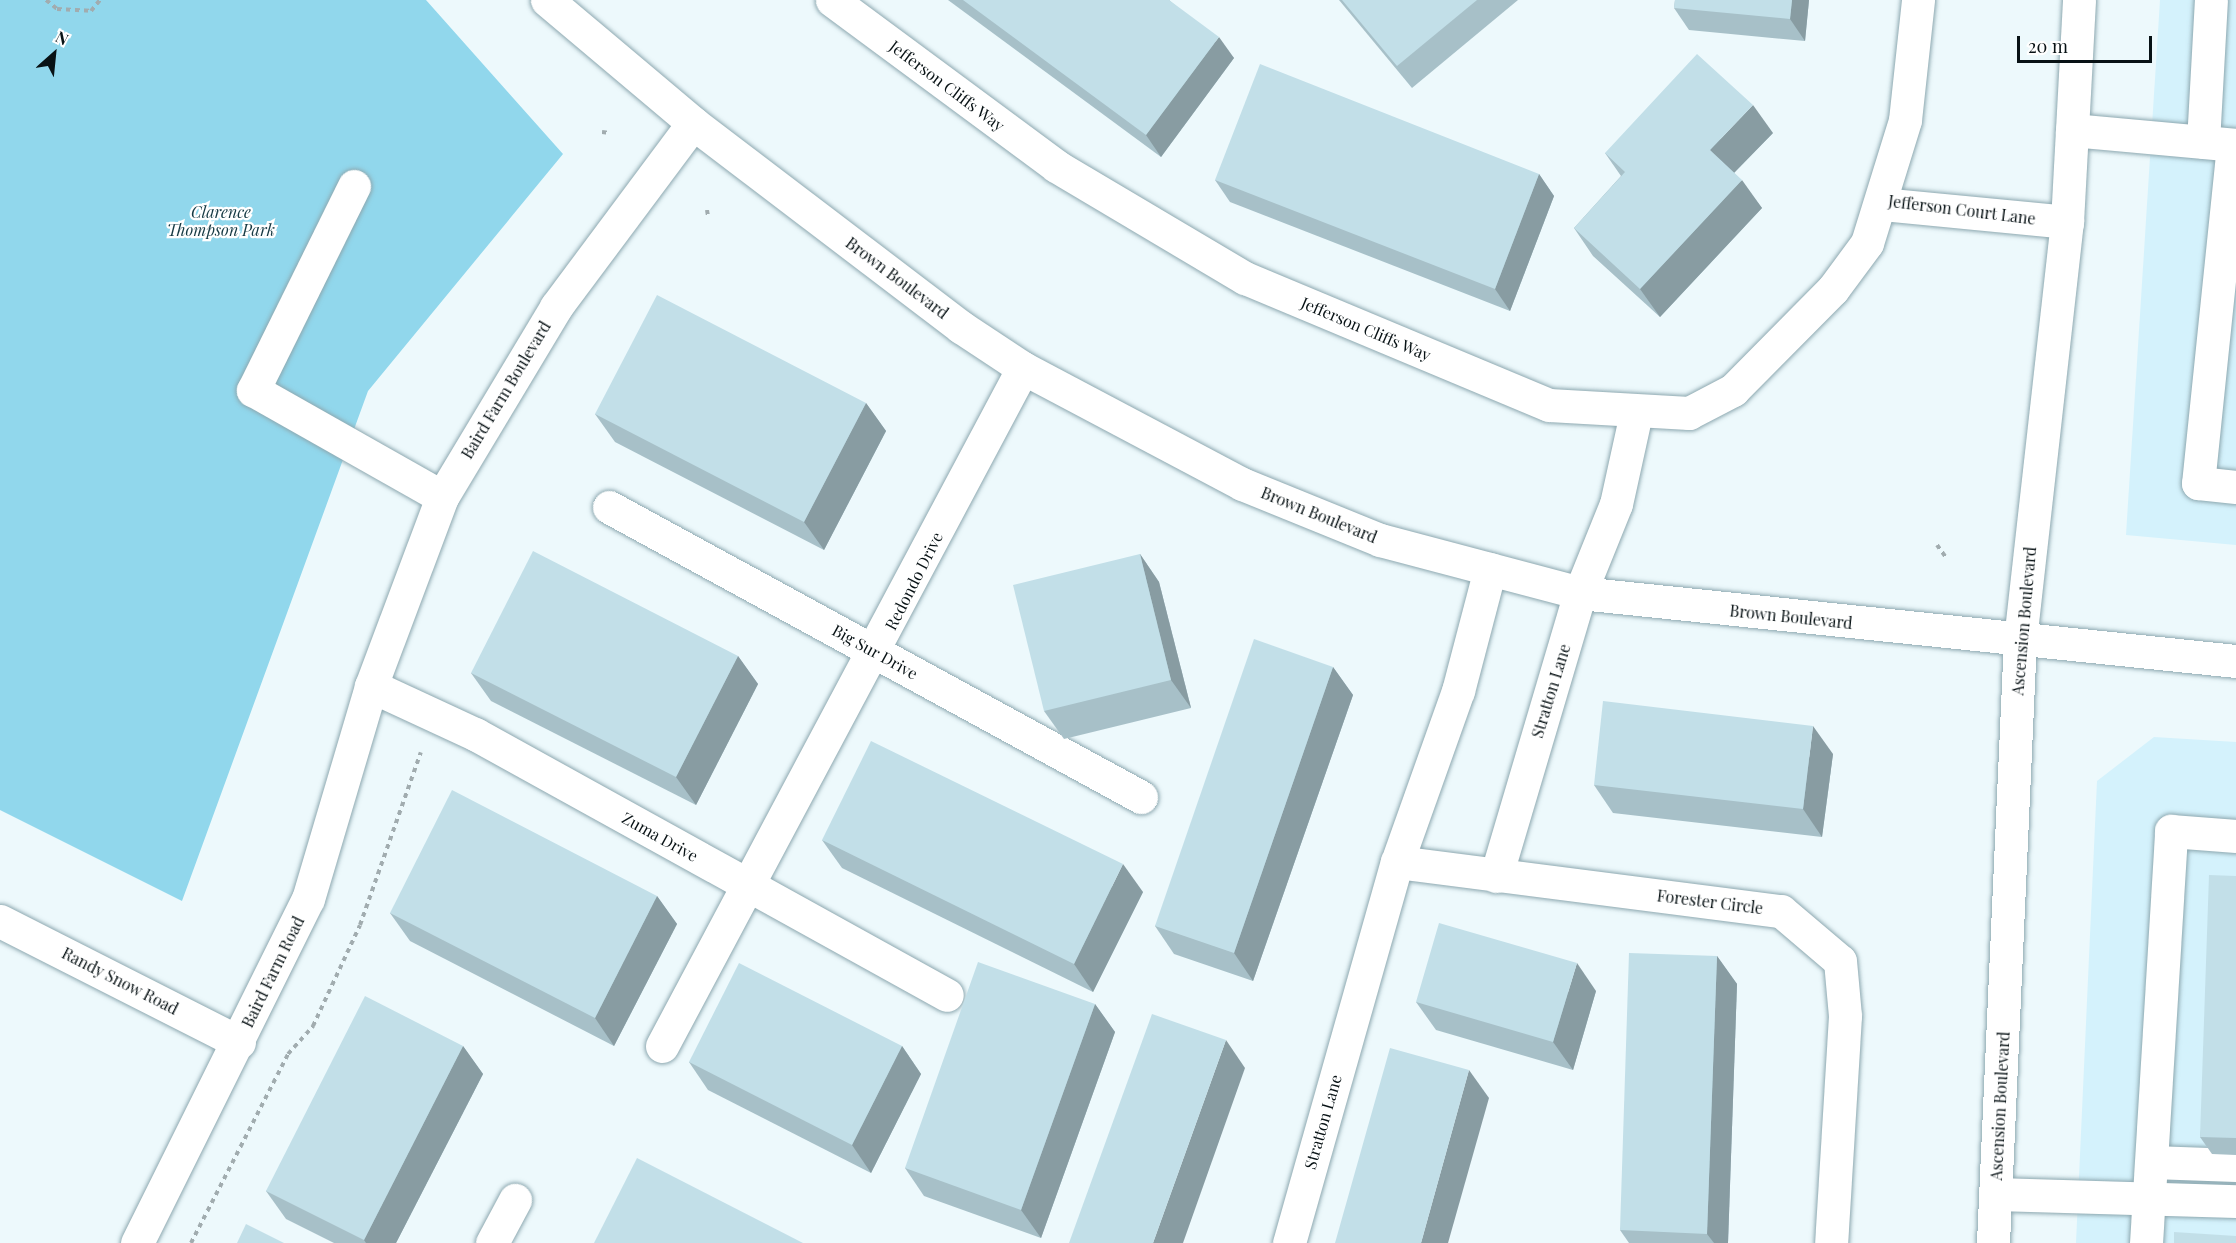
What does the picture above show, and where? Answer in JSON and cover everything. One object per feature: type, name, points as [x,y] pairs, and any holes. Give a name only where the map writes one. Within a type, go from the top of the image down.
[{"type":"street","name":"Brown Boulevard","points":[[547,0],[693,123],[961,327],[1023,368],[1242,484],[1380,540],[1580,593],[2236,661]]},
{"type":"street","name":"Jefferson Cliffs Way","points":[[832,0],[1056,166],[1245,278],[1549,405],[1636,413],[1689,413],[1733,390],[1833,289],[1867,243],[1881,204]]},
{"type":"street","name":"Jefferson Court Lane","points":[[1918,0],[1905,120],[1881,204],[2067,222]]},
{"type":"street","name":"Ascension Boulevard","points":[[1994,1243],[2020,640],[2067,222],[2079,0]]},
{"type":"street","points":[[2211,0],[2224,144],[2198,483],[2236,487]]},
{"type":"street","name":"Baird Farm Boulevard","points":[[370,686],[442,497],[556,307],[693,123]]},
{"type":"street","points":[[2072,130],[2224,144]]},
{"type":"street","points":[[354,186],[253,390],[442,497]]},
{"type":"street","name":"Redondo Drive","points":[[662,1046],[876,652],[1023,368]]},
{"type":"street","name":"Stratton Lane","points":[[1496,876],[1580,593],[1616,504],[1636,413]]},
{"type":"street","name":"Big Sur Drive","points":[[609,507],[1141,797]]},
{"type":"street","name":"Stratton Lane","points":[[1289,1243],[1397,862],[1458,691],[1490,569]]},
{"type":"street","name":"Zuma Drive","points":[[370,686],[475,734],[947,995]]},
{"type":"street","name":"Baird Farm Road","points":[[137,1243],[239,1042],[308,899],[370,686]]},
{"type":"street","points":[[2146,1243],[2171,831],[2236,836]]},
{"type":"street","points":[[1397,862],[1496,876]]},
{"type":"street","name":"Forester Circle","points":[[1496,876],[1781,911],[1840,961],[1845,1016],[1831,1243]]},
{"type":"street","name":"Randy Snow Road","points":[[0,921],[239,1042]]},
{"type":"street","points":[[2152,1162],[2236,1165]]},
{"type":"street","points":[[1996,1194],[2236,1201]]},
{"type":"street","points":[[492,1243],[515,1200]]},
{"type":"path","points":[[46,0],[57,9],[91,11],[100,0]]},
{"type":"path","points":[[602,132],[610,133]]},
{"type":"path","points":[[1937,545],[1945,556]]},
{"type":"path","points":[[192,1243],[288,1054],[313,1026],[351,945],[422,750]]},
{"type":"shaded area","points":[[2160,0],[2236,0],[2236,545],[2126,535]]},
{"type":"shaded area","points":[[2154,737],[2236,742],[2236,1243],[2076,1243],[2097,781]]},
{"type":"green space","name":"Clarence Thompson Park","points":[[0,0],[426,0],[563,154],[368,391],[182,901],[0,810]]},
{"type":"building","points":[[963,0],[1169,0],[1219,37],[1146,135]]},
{"type":"building","points":[[1342,0],[1477,0],[1397,66]]},
{"type":"building","points":[[1675,0],[1792,0],[1790,19],[1674,8]]},
{"type":"building","points":[[1697,54],[1753,105],[1710,150],[1742,180],[1640,289],[1574,228],[1625,172],[1605,153]]},
{"type":"building","points":[[1260,64],[1539,174],[1495,289],[1215,180]]},
{"type":"building","points":[[657,295],[866,403],[804,522],[595,414]]},
{"type":"building","points":[[533,551],[738,656],[676,777],[471,673]]},
{"type":"building","points":[[1140,554],[1171,680],[1044,711],[1013,585]]},
{"type":"building","points":[[1254,639],[1333,667],[1234,953],[1155,926]]},
{"type":"building","points":[[1603,701],[1813,726],[1803,809],[1594,785]]},
{"type":"building","points":[[871,741],[1123,864],[1074,964],[822,840]]},
{"type":"building","points":[[452,790],[657,896],[595,1018],[390,913]]},
{"type":"building","points":[[2209,875],[2236,876],[2236,1138],[2200,1137]]},
{"type":"building","points":[[1439,923],[1577,963],[1553,1042],[1416,1002]]},
{"type":"building","points":[[1629,953],[1717,956],[1707,1234],[1620,1230]]},
{"type":"building","points":[[978,962],[1095,1004],[1021,1210],[905,1168]]},
{"type":"building","points":[[739,963],[902,1046],[852,1145],[689,1062]]},
{"type":"building","points":[[365,996],[463,1046],[364,1240],[266,1191]]},
{"type":"building","points":[[1152,1014],[1226,1040],[1153,1243],[1069,1243]]},
{"type":"building","points":[[1390,1048],[1469,1070],[1421,1243],[1335,1243]]},
{"type":"building","points":[[637,1158],[803,1243],[594,1243]]},
{"type":"building","points":[[246,1224],[284,1243],[237,1243]]},
{"type":"building","points":[[2174,1232],[2236,1236],[2236,1243],[2174,1243]]}]
